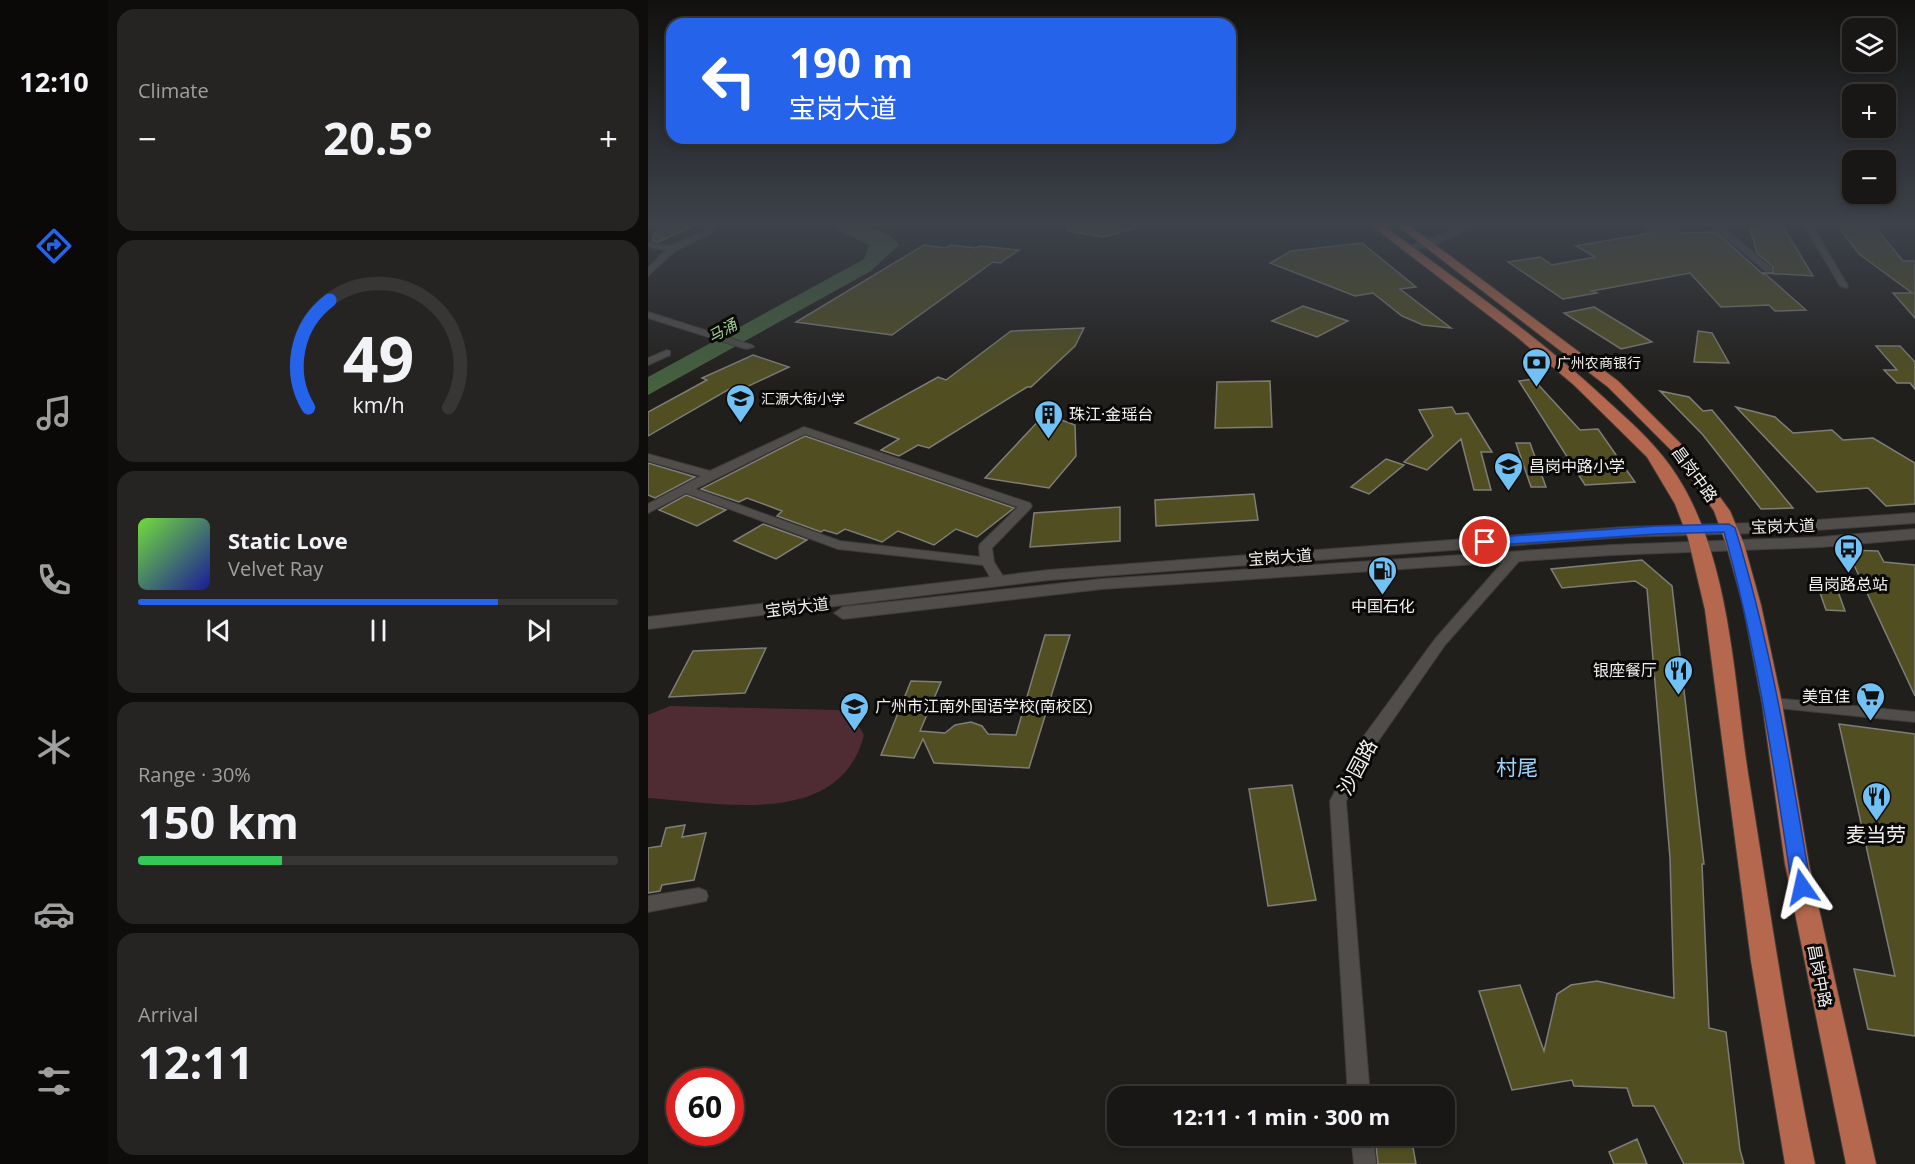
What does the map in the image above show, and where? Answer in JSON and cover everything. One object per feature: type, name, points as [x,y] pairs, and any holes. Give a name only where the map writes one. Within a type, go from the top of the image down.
[{"type":"main road","name":"昌岗中路","points":[[1445,277],[1542,350],[1620,420],[1665,470],[1698,537],[1710,582],[1789,1113],[1800,1164]]},
{"type":"main road","name":"昌岗中路","points":[[1473,277],[1613,384],[1665,435],[1695,470],[1722,511],[1732,536],[1752,605],[1772,703],[1797,864],[1861,1164]]},
{"type":"main road","name":"宝岗大道","points":[[1732,536],[1789,527],[1915,518]]},
{"type":"main road","name":"宝岗大道","points":[[648,623],[999,581],[1240,560],[1698,537],[1732,536],[1821,542],[1915,534]]},
{"type":"main road","name":"宝岗大道","points":[[648,633],[1046,589],[1515,557],[1698,537]]},
{"type":"street","points":[[1839,277],[1844,286]]},
{"type":"street","points":[[648,315],[749,346]]},
{"type":"street","points":[[648,353],[668,353],[648,362]]},
{"type":"street","points":[[648,509],[711,475],[804,430],[1026,506],[985,547],[987,562],[999,581]]},
{"type":"street","points":[[648,457],[711,475]]},
{"type":"street","points":[[685,489],[838,545],[987,562]]},
{"type":"street","name":"沙园路","points":[[1358,1086],[1338,801],[1367,744],[1440,642],[1515,557]]},
{"type":"street","points":[[1772,703],[1915,717]]},
{"type":"street","points":[[648,904],[699,896]]},
{"type":"street","points":[[1363,1146],[1365,1164]]},
{"type":"shaded area","points":[[830,277],[860,277],[648,395],[648,377]]},
{"type":"shaded area","points":[[670,706],[838,710],[856,721],[864,735],[851,765],[830,785],[804,798],[774,804],[742,805],[648,798],[648,715]]},
{"type":"building","points":[[870,277],[972,277],[892,335],[796,322]]},
{"type":"building","points":[[1307,277],[1404,277],[1416,287],[1400,289],[1451,328],[1423,325],[1402,316],[1373,293],[1355,296]]},
{"type":"building","points":[[1531,277],[1666,277],[1592,291],[1597,293],[1563,299]]},
{"type":"building","points":[[1694,277],[1769,277],[1806,310],[1775,311],[1769,305],[1721,307]]},
{"type":"building","points":[[1891,277],[1915,277],[1915,318],[1893,293],[1912,293]]},
{"type":"building","points":[[1303,306],[1348,321],[1317,337],[1272,321]]},
{"type":"building","points":[[1594,307],[1652,342],[1621,349],[1564,313]]},
{"type":"building","points":[[1084,328],[1075,346],[1031,387],[1027,387],[929,448],[918,445],[899,456],[881,450],[899,439],[855,423],[938,377],[946,380],[1011,331]]},
{"type":"building","points":[[1698,331],[1712,333],[1729,363],[1694,362]]},
{"type":"building","points":[[1876,346],[1900,346],[1915,362],[1915,389],[1910,383],[1897,383],[1884,370],[1897,370]]},
{"type":"building","points":[[753,355],[789,367],[738,391],[731,388],[648,436],[648,412],[707,380],[702,378]]},
{"type":"building","points":[[1533,379],[1580,430],[1598,429],[1635,482],[1585,485],[1519,381]]},
{"type":"building","points":[[1270,381],[1272,427],[1215,428],[1217,382]]},
{"type":"building","points":[[1660,391],[1689,397],[1703,411],[1712,410],[1793,508],[1761,509],[1703,435]]},
{"type":"building","points":[[1452,407],[1456,414],[1468,413],[1492,452],[1481,452],[1491,490],[1474,490],[1461,439],[1427,470],[1404,462],[1433,436],[1419,410]]},
{"type":"building","points":[[1736,407],[1775,417],[1793,433],[1832,430],[1843,440],[1873,438],[1915,463],[1915,504],[1886,506],[1868,488],[1817,492]]},
{"type":"building","name":"珠江·金瑶台","points":[[1045,414],[1075,425],[1076,456],[1049,488],[985,478]]},
{"type":"building","points":[[805,436],[1014,508],[977,537],[956,529],[934,545],[898,531],[882,542],[845,529],[837,534],[824,530],[821,532],[777,516],[782,511],[747,498],[739,502],[701,489]]},
{"type":"building","points":[[1516,443],[1530,443],[1546,487],[1531,487]]},
{"type":"building","points":[[1386,459],[1404,465],[1369,494],[1351,487]]},
{"type":"building","points":[[648,463],[695,477],[655,498],[648,495]]},
{"type":"building","points":[[1254,494],[1258,520],[1156,526],[1155,500]]},
{"type":"building","points":[[686,495],[726,510],[697,526],[659,510]]},
{"type":"building","points":[[1120,507],[1120,541],[1030,547],[1034,513]]},
{"type":"building","points":[[763,524],[807,540],[776,559],[734,541]]},
{"type":"building","points":[[1847,550],[1878,551],[1884,562],[1915,565],[1915,696]]},
{"type":"building","points":[[1642,560],[1672,586],[1704,864],[1702,864],[1709,1028],[1726,1032],[1740,1150],[1744,1164],[1684,1164],[1654,1106],[1633,1106],[1627,1088],[1574,1086],[1572,1080],[1512,1090],[1479,991],[1520,985],[1544,1051],[1557,994],[1571,985],[1597,981],[1674,998],[1670,858],[1647,589],[1635,581],[1562,588],[1551,569]]},
{"type":"building","points":[[1817,584],[1836,586],[1845,611],[1826,610]]},
{"type":"building","points":[[1045,635],[1070,635],[1029,768],[934,763],[923,739],[914,758],[881,755],[911,681],[941,682],[920,731],[945,733],[955,725],[971,722],[982,726],[988,734],[1016,735]]},
{"type":"building","points":[[766,648],[745,693],[669,697],[693,651]]},
{"type":"building","points":[[1839,724],[1915,734],[1915,1036],[1868,1029],[1854,969],[1895,976]]},
{"type":"building","points":[[1292,785],[1316,900],[1268,906],[1249,789]]},
{"type":"building","points":[[685,825],[682,837],[706,833],[694,880],[662,885],[660,891],[648,893],[648,848],[661,846],[666,828]]},
{"type":"building","points":[[1637,1139],[1647,1164],[1614,1164],[1609,1152]]},
{"type":"building","points":[[1376,1146],[1413,1146],[1416,1164],[1378,1164]]},
{"type":"place","name":"广州农商银行","points":[[1536,388]]},
{"type":"place","name":"汇源大街小学","points":[[740,424]]},
{"type":"place","name":"珠江·金瑶台","points":[[1048,440]]},
{"type":"place","name":"昌岗中路小学","points":[[1508,492]]},
{"type":"place","name":"昌岗路总站","points":[[1848,574]]},
{"type":"place","name":"中国石化","points":[[1383,596]]},
{"type":"place","name":"银座餐厅","points":[[1678,696]]},
{"type":"place","name":"美宜佳","points":[[1871,722]]},
{"type":"place","name":"广州市江南外国语学校(南校区)","points":[[854,732]]},
{"type":"place","name":"麦当劳","points":[[1876,822]]},
{"type":"district","name":"村尾","points":[[1517,767]]},
{"type":"route","points":[[1485,542],[1656,530],[1729,528],[1752,605],[1772,703],[1802,887]]},
{"type":"water label","name":"马涌","points":[[722,330]]}]
